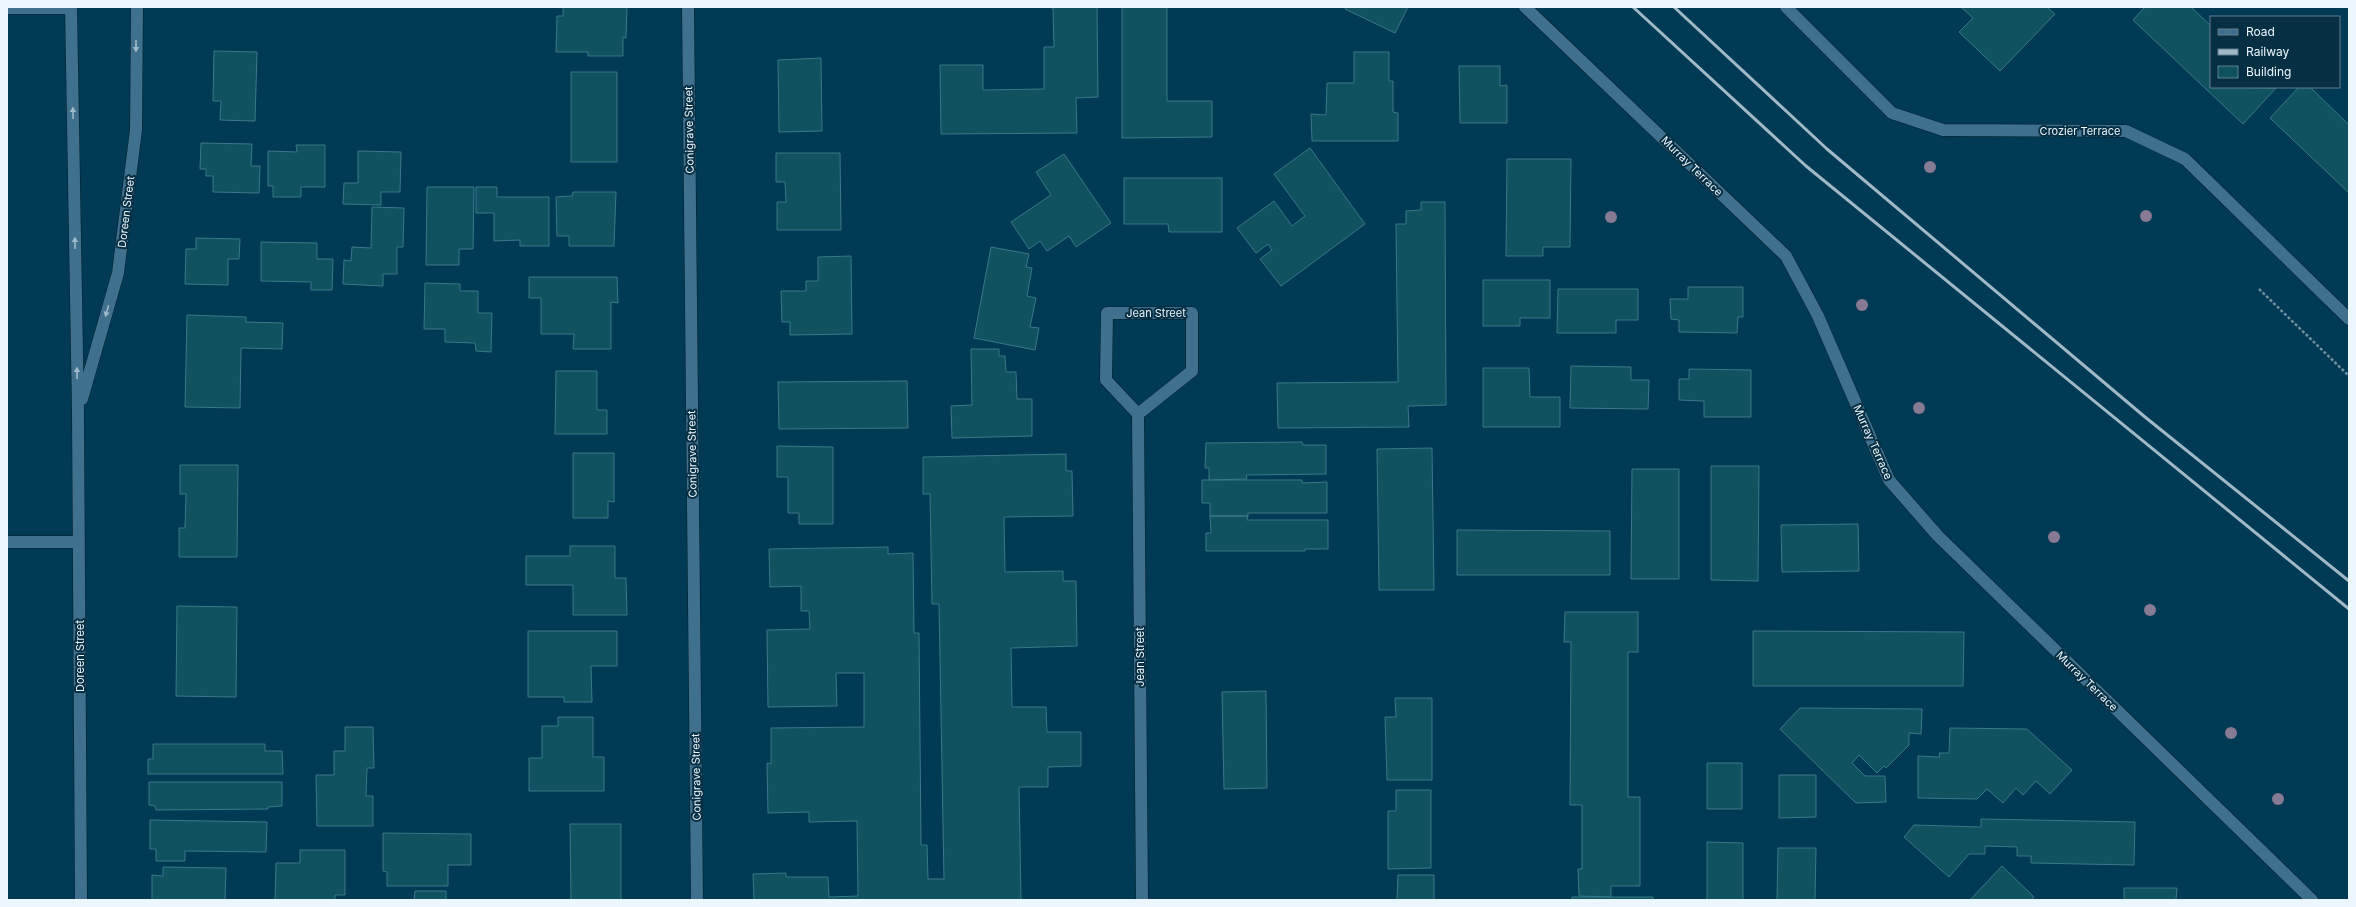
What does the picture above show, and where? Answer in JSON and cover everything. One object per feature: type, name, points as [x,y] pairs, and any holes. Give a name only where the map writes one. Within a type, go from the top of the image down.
[{"type":"street","name":"Doreen Street","points":[[71,7],[78,412],[81,900]]},
{"type":"street","points":[[7,8],[71,7]]},
{"type":"street","name":"Doreen Street","points":[[78,412],[118,273],[136,130],[136,7]]},
{"type":"street","name":"Conigrave Street","points":[[688,7],[697,900]]},
{"type":"street","name":"Murray Terrace","points":[[1525,7],[1786,256],[1818,316],[1889,480],[1908,503],[1938,536],[2312,900]]},
{"type":"street","name":"Crozier Terrace","points":[[1786,7],[1892,113],[1943,130],[2126,131],[2185,159],[2349,319]]},
{"type":"street","name":"Jean Street","points":[[1138,414],[1192,371],[1192,313],[1107,313],[1106,380],[1138,414],[1142,900]]},
{"type":"street","points":[[7,542],[79,542]]},
{"type":"path","points":[[2259,289],[2349,376]]},
{"type":"building","points":[[563,7],[627,7],[626,38],[623,37],[623,56],[588,56],[588,52],[556,52],[557,16],[563,16]]},
{"type":"building","points":[[1046,7],[1097,7],[1098,97],[1076,98],[1077,133],[941,134],[940,65],[983,65],[983,90],[1044,89],[1044,47],[1054,47],[1053,8]]},
{"type":"building","points":[[1122,7],[1167,7],[1167,101],[1212,101],[1212,137],[1122,138]]},
{"type":"building","points":[[1346,7],[1408,7],[1395,33],[1345,9]]},
{"type":"building","points":[[1961,7],[2047,7],[2055,14],[2000,71],[1959,32],[1973,18]]},
{"type":"building","points":[[2145,7],[2191,7],[2210,25],[2210,88],[2276,88],[2243,124],[2133,20]]},
{"type":"building","points":[[214,51],[257,52],[255,121],[220,120],[221,101],[213,101]]},
{"type":"building","points":[[1354,52],[1389,52],[1389,81],[1393,81],[1393,112],[1398,113],[1398,141],[1312,141],[1311,114],[1326,115],[1327,83],[1354,83]]},
{"type":"building","points":[[821,58],[822,131],[779,132],[778,60]]},
{"type":"building","points":[[1459,66],[1500,66],[1500,86],[1507,85],[1507,123],[1460,123]]},
{"type":"building","points":[[571,72],[617,72],[617,162],[571,162]]},
{"type":"building","points":[[2298,88],[2311,88],[2349,125],[2349,193],[2270,118]]},
{"type":"building","points":[[201,143],[252,144],[251,166],[260,166],[259,193],[213,192],[213,176],[206,176],[206,169],[200,169]]},
{"type":"building","points":[[296,145],[325,145],[325,187],[301,187],[301,197],[273,197],[273,186],[268,186],[268,151],[297,152]]},
{"type":"building","points":[[1310,148],[1365,224],[1281,286],[1260,259],[1272,250],[1268,244],[1256,253],[1237,228],[1274,201],[1292,226],[1305,216],[1274,174]]},
{"type":"building","points":[[358,151],[401,152],[400,192],[381,192],[381,205],[343,204],[344,183],[358,183]]},
{"type":"building","points":[[776,153],[840,153],[841,230],[777,230],[777,202],[786,202],[785,182],[776,182]]},
{"type":"building","points":[[1064,154],[1111,223],[1076,247],[1069,236],[1047,251],[1040,241],[1029,249],[1011,222],[1051,195],[1036,172]]},
{"type":"building","points":[[1507,159],[1571,159],[1570,247],[1543,247],[1543,256],[1506,256]]},
{"type":"building","points":[[1124,178],[1222,178],[1222,232],[1169,232],[1168,224],[1124,224]]},
{"type":"building","points":[[427,187],[474,187],[473,249],[459,249],[459,265],[426,265]]},
{"type":"building","points":[[476,187],[497,187],[497,197],[549,197],[549,246],[520,246],[520,240],[494,241],[494,213],[476,213]]},
{"type":"building","points":[[573,192],[616,192],[614,246],[569,246],[569,236],[557,236],[556,197],[572,196]]},
{"type":"building","points":[[1421,202],[1445,202],[1446,405],[1408,406],[1409,427],[1278,428],[1277,383],[1398,382],[1396,224],[1406,224],[1406,211],[1421,210]]},
{"type":"building","points":[[372,207],[404,208],[403,247],[397,247],[397,274],[383,274],[383,286],[343,284],[344,260],[351,261],[352,247],[371,248]]},
{"type":"building","points":[[196,238],[240,239],[239,259],[228,259],[228,285],[185,284],[186,249],[196,249]]},
{"type":"building","points":[[261,242],[317,243],[317,259],[333,259],[332,290],[311,290],[311,282],[261,281]]},
{"type":"building","points":[[991,247],[1029,254],[1026,267],[1032,268],[1027,296],[1036,298],[1030,327],[1039,328],[1035,350],[974,338]]},
{"type":"building","points":[[851,256],[852,334],[790,335],[790,322],[782,322],[781,291],[806,291],[806,281],[818,281],[818,257]]},
{"type":"building","points":[[529,277],[617,277],[618,303],[611,302],[611,349],[573,349],[574,334],[541,334],[541,298],[529,298]]},
{"type":"building","points":[[1483,280],[1550,280],[1550,318],[1520,318],[1520,326],[1483,326]]},
{"type":"building","points":[[425,283],[460,284],[460,291],[478,291],[478,313],[492,313],[491,352],[476,351],[475,343],[445,342],[445,329],[424,329]]},
{"type":"building","points":[[1688,287],[1743,287],[1743,317],[1738,317],[1737,333],[1679,332],[1679,320],[1671,319],[1670,299],[1688,299]]},
{"type":"building","points":[[1558,289],[1638,289],[1638,320],[1616,320],[1616,333],[1557,333]]},
{"type":"building","points":[[187,315],[246,317],[246,322],[283,323],[282,349],[241,348],[240,408],[185,407]]},
{"type":"building","points":[[971,349],[999,349],[999,356],[1005,356],[1006,372],[1016,372],[1017,399],[1032,399],[1032,436],[952,438],[951,406],[972,405]]},
{"type":"building","points":[[1571,366],[1631,367],[1631,380],[1649,380],[1648,409],[1570,408]]},
{"type":"building","points":[[1483,368],[1529,368],[1530,397],[1560,397],[1560,427],[1483,427]]},
{"type":"building","points":[[1689,369],[1751,370],[1751,417],[1704,417],[1704,401],[1679,400],[1679,379],[1689,379]]},
{"type":"building","points":[[556,371],[597,371],[597,410],[607,410],[607,434],[555,434]]},
{"type":"building","points":[[907,381],[908,428],[779,429],[778,382]]},
{"type":"building","points":[[1302,442],[1303,445],[1326,445],[1326,474],[1246,475],[1247,479],[1209,480],[1209,468],[1205,468],[1206,443]]},
{"type":"building","points":[[777,446],[833,447],[833,524],[799,524],[799,513],[788,513],[788,477],[777,477]]},
{"type":"building","points":[[1432,448],[1434,590],[1379,590],[1377,449]]},
{"type":"building","points":[[573,453],[614,453],[614,502],[608,501],[608,518],[573,518]]},
{"type":"building","points":[[1066,454],[1066,471],[1072,471],[1073,516],[1004,517],[1005,572],[1063,571],[1063,581],[1076,581],[1077,646],[1011,648],[1012,707],[1046,707],[1047,732],[1081,732],[1081,766],[1048,767],[1048,787],[1019,787],[1021,900],[754,900],[753,874],[786,873],[786,877],[828,877],[829,897],[858,896],[857,821],[809,822],[809,812],[768,813],[767,763],[771,764],[771,728],[864,727],[864,673],[836,673],[837,706],[768,707],[767,630],[810,629],[809,611],[801,611],[801,586],[770,587],[769,549],[888,547],[888,554],[913,553],[914,633],[919,633],[921,845],[927,845],[928,879],[944,879],[939,604],[932,604],[930,494],[923,494],[923,457]]},
{"type":"building","points":[[180,465],[238,465],[237,557],[179,557],[179,528],[185,528],[186,494],[180,494]]},
{"type":"building","points":[[1711,466],[1759,466],[1758,581],[1711,580]]},
{"type":"building","points":[[1632,469],[1679,469],[1679,579],[1631,579]]},
{"type":"building","points":[[1202,480],[1302,480],[1302,483],[1327,482],[1327,513],[1248,513],[1248,516],[1210,516],[1210,503],[1202,503]]},
{"type":"building","points":[[1210,516],[1248,516],[1247,520],[1328,520],[1328,549],[1305,549],[1305,551],[1206,551],[1206,533],[1211,533]]},
{"type":"building","points":[[1858,524],[1859,571],[1782,572],[1781,525]]},
{"type":"building","points":[[1457,530],[1610,531],[1610,575],[1457,575]]},
{"type":"building","points":[[570,546],[615,546],[615,578],[626,578],[627,615],[573,615],[573,585],[526,585],[526,556],[570,556]]},
{"type":"building","points":[[177,606],[237,607],[236,697],[176,696]]},
{"type":"building","points":[[1565,612],[1638,612],[1638,652],[1628,652],[1628,797],[1640,797],[1640,886],[1611,886],[1611,897],[1579,896],[1578,869],[1582,869],[1582,805],[1570,805],[1571,642],[1564,642]]},
{"type":"building","points":[[528,631],[617,631],[617,666],[591,666],[592,702],[564,702],[564,697],[528,697]]},
{"type":"building","points":[[1753,631],[1964,632],[1963,686],[1753,686]]},
{"type":"building","points":[[1266,691],[1267,788],[1224,789],[1222,692]]},
{"type":"building","points":[[1395,698],[1432,698],[1432,780],[1387,780],[1385,717],[1396,717]]},
{"type":"building","points":[[1800,708],[1922,709],[1921,734],[1909,733],[1909,745],[1886,768],[1884,766],[1877,773],[1859,755],[1852,763],[1865,776],[1885,776],[1886,802],[1856,803],[1780,729]]},
{"type":"building","points":[[558,717],[593,717],[593,757],[604,757],[604,791],[529,791],[529,758],[542,758],[542,726],[558,726]]},
{"type":"building","points":[[345,727],[373,727],[374,768],[367,768],[366,796],[373,796],[373,826],[317,826],[316,775],[334,775],[334,751],[345,751]]},
{"type":"building","points":[[1950,728],[2027,729],[2072,770],[2050,794],[2036,781],[2023,795],[2016,788],[2003,803],[1987,789],[1977,799],[1918,798],[1918,756],[1940,757],[1939,753],[1949,753]]},
{"type":"building","points":[[153,744],[265,744],[265,751],[282,751],[283,774],[148,774],[148,759],[153,759]]},
{"type":"building","points":[[1707,763],[1742,763],[1742,809],[1707,809]]},
{"type":"building","points":[[1779,775],[1816,775],[1816,817],[1779,818]]},
{"type":"building","points":[[149,782],[282,782],[282,806],[268,807],[268,809],[156,810],[155,806],[149,805]]},
{"type":"building","points":[[1396,790],[1431,790],[1431,868],[1388,869],[1388,811],[1396,811]]},
{"type":"building","points":[[1981,819],[2135,822],[2134,865],[2031,863],[2031,856],[2017,856],[2017,847],[1985,846],[1985,854],[1969,854],[1949,877],[1904,837],[1914,825],[1981,827]]},
{"type":"building","points":[[150,820],[267,822],[266,852],[185,851],[185,861],[156,861],[156,849],[150,849]]},
{"type":"building","points":[[570,824],[621,824],[621,900],[571,900]]},
{"type":"building","points":[[383,833],[471,834],[471,865],[448,865],[448,886],[387,886],[387,872],[383,871]]},
{"type":"building","points":[[1707,842],[1743,843],[1743,900],[1707,900]]},
{"type":"building","points":[[1778,848],[1816,848],[1815,900],[1777,900]]},
{"type":"building","points":[[300,850],[345,850],[345,895],[335,895],[335,900],[275,900],[276,863],[300,863]]},
{"type":"building","points":[[2002,866],[2034,897],[2031,900],[1970,900]]},
{"type":"building","points":[[163,867],[226,868],[225,900],[152,900],[152,875],[163,876]]},
{"type":"building","points":[[1398,875],[1434,875],[1434,900],[1397,900]]},
{"type":"building","points":[[2124,888],[2177,888],[2176,900],[2124,900]]},
{"type":"building","points":[[415,891],[446,891],[446,900],[414,900]]},
{"type":"building","points":[[1572,897],[1653,897],[1653,900],[1572,900]]},
{"type":"railway","points":[[1633,7],[1806,166],[2349,609]]},
{"type":"railway","points":[[1674,7],[1827,149],[2145,417],[2349,581]]}]
